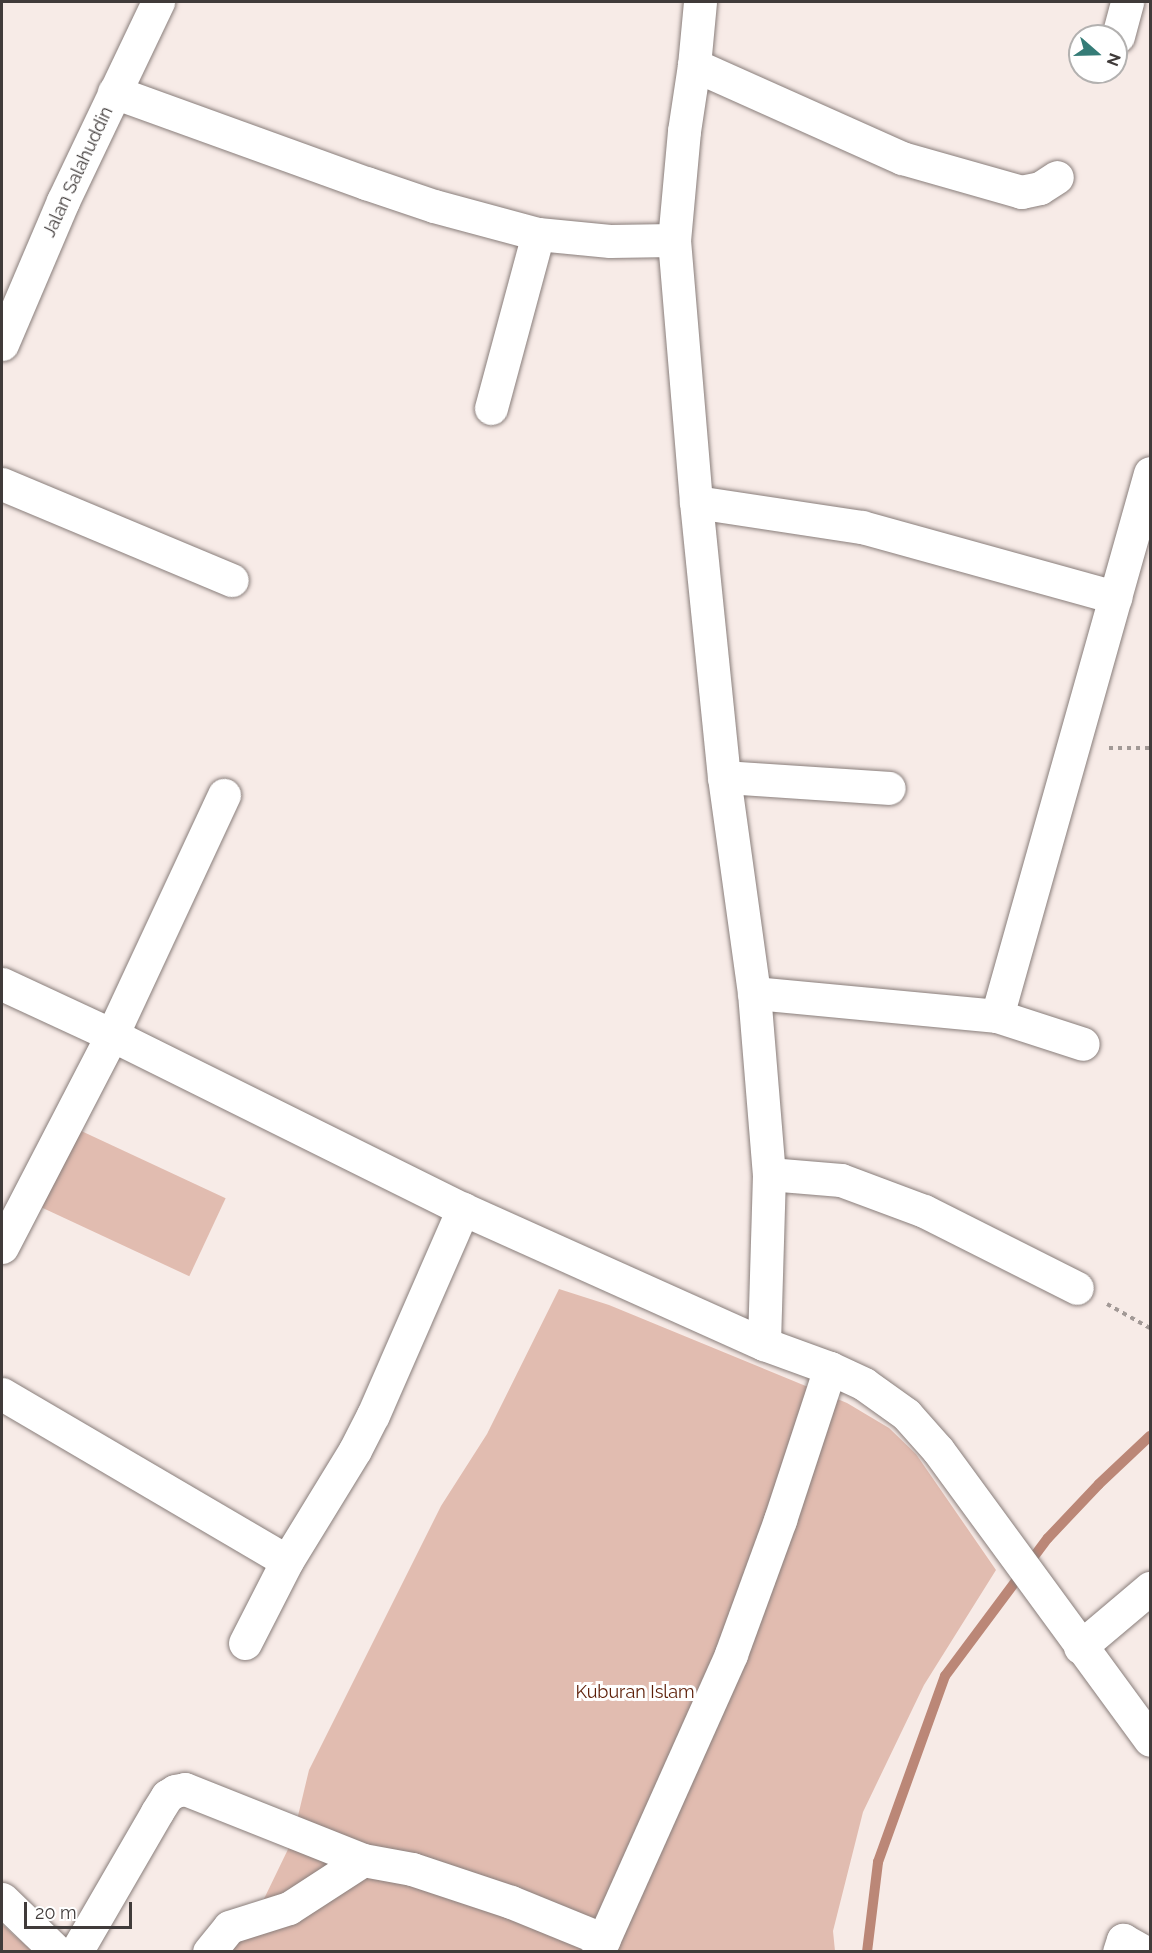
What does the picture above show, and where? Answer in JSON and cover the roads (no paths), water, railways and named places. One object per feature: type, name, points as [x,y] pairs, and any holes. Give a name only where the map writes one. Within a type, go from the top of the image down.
[{"type":"street","name":"Jalan Salahuddin","points":[[2,344],[63,201],[158,2]]},
{"type":"street","points":[[700,2],[694,65],[684,131],[674,240],[696,502],[724,777],[754,993],[769,1174],[764,1344]]},
{"type":"street","points":[[1121,24],[1127,2]]},
{"type":"street","points":[[694,65],[902,158],[1022,192],[1040,188],[1058,177]]},
{"type":"street","points":[[114,92],[434,206],[538,234],[610,241],[674,240]]},
{"type":"street","points":[[490,408],[538,234]]},
{"type":"street","points":[[997,1016],[1150,473]]},
{"type":"street","points":[[2,484],[232,580]]},
{"type":"street","points":[[696,502],[816,518],[862,527],[1115,597]]},
{"type":"street","points":[[724,777],[889,788]]},
{"type":"street","points":[[2,1247],[112,1035],[224,795]]},
{"type":"street","points":[[2,984],[112,1035],[463,1209],[764,1344],[830,1368],[864,1384],[906,1414],[938,1450],[998,1529],[1080,1647],[1150,1740]]},
{"type":"street","points":[[754,993],[997,1016],[1083,1044]]},
{"type":"street","points":[[769,1174],[841,1180],[924,1211],[1077,1287]]},
{"type":"street","points":[[245,1643],[286,1561],[355,1450],[373,1415],[463,1209]]},
{"type":"street","points":[[76,1952],[167,1796],[185,1789],[363,1860],[412,1869],[511,1902],[601,1946],[731,1654],[780,1520],[830,1368]]},
{"type":"street","points":[[2,1394],[286,1561]]},
{"type":"street","points":[[1080,1647],[1150,1588]]},
{"type":"street","points":[[208,1952],[229,1927],[289,1908],[363,1860]]},
{"type":"street","points":[[2,1899],[57,1952]]},
{"type":"street","points":[[1119,1952],[1124,1940],[1145,1952]]},
{"type":"waterway","points":[[867,1952],[878,1862],[945,1676],[1048,1538],[1099,1484],[1150,1436]]},
{"type":"park label","name":"Kuburan Islam","points":[[635,1692]]}]
